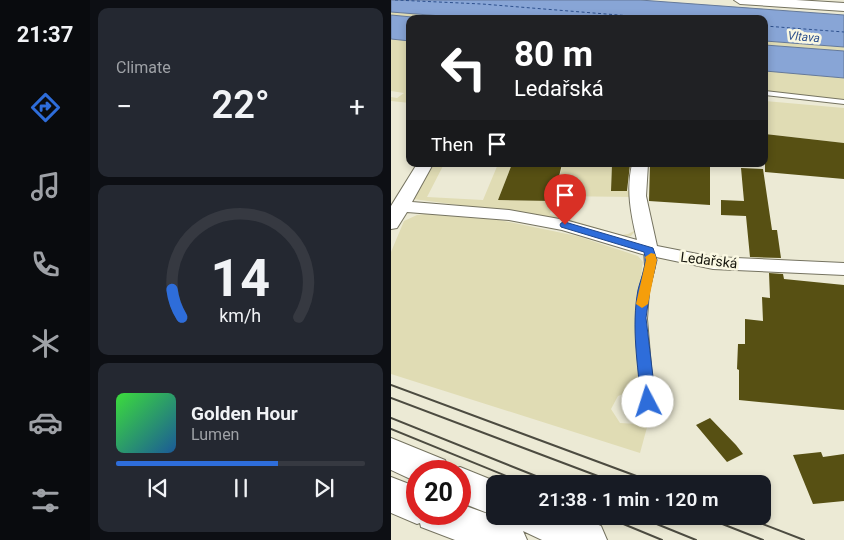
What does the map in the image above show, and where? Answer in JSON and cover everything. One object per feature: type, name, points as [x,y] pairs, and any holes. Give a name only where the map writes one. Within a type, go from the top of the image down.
[{"type":"main road","points":[[740,0],[844,5]]},
{"type":"main road","points":[[791,0],[844,5]]},
{"type":"main road","points":[[391,453],[407,460]]},
{"type":"main road","points":[[471,489],[486,496]]},
{"type":"main road","points":[[391,494],[406,501]]},
{"type":"main road","points":[[465,525],[506,540]]},
{"type":"main road","points":[[553,525],[586,540]]},
{"type":"street","points":[[391,224],[423,167]]},
{"type":"street","points":[[639,167],[637,174],[641,220],[649,250]]},
{"type":"street","name":"Ledařská","points":[[400,206],[509,215],[565,225],[649,250],[713,263],[844,269]]},
{"type":"lane","points":[[768,93],[844,102]]},
{"type":"lane","points":[[633,407],[648,402],[640,318],[644,289],[652,260],[649,250]]},
{"type":"shaded area","points":[[391,12],[429,15],[406,16],[391,15]]},
{"type":"shaded area","points":[[391,39],[406,41],[406,103],[391,101],[391,97],[397,98],[404,93],[391,91]]},
{"type":"shaded area","points":[[768,41],[844,47],[844,51],[768,45]]},
{"type":"shaded area","points":[[768,71],[844,78],[844,104],[768,95]]},
{"type":"shaded area","points":[[768,101],[844,108],[844,143],[768,134]]},
{"type":"shaded area","points":[[428,167],[442,167],[427,197],[483,200],[497,167],[511,167],[498,200],[553,201],[550,214],[622,235],[634,231],[634,197],[554,196],[562,167],[612,167],[611,190],[629,191],[630,167],[635,167],[636,230],[631,236],[620,237],[549,217],[413,199],[412,194]]},
{"type":"shaded area","points":[[426,214],[499,220],[577,236],[638,256],[643,262],[635,318],[641,387],[618,396],[611,409],[620,423],[638,424],[649,420],[640,453],[391,374],[391,252],[404,221],[417,215]]},
{"type":"water","name":"Vltava","points":[[391,0],[640,0],[844,15],[844,47],[768,41],[768,15],[429,15],[391,12]]},
{"type":"water","points":[[391,15],[406,16],[406,41],[391,39]]},
{"type":"water","points":[[768,45],[844,51],[844,78],[768,71]]},
{"type":"building","points":[[768,134],[844,143],[844,179],[765,172],[765,167],[768,167]]},
{"type":"building","points":[[511,167],[561,167],[553,201],[498,200]]},
{"type":"building","points":[[612,167],[630,167],[627,191],[611,191]]},
{"type":"building","points":[[650,167],[710,167],[710,205],[649,201]]},
{"type":"building","points":[[741,168],[763,169],[772,230],[777,230],[781,258],[750,257],[746,216],[721,215],[721,200],[744,201]]},
{"type":"building","points":[[769,273],[783,274],[784,279],[844,285],[844,410],[739,400],[738,344],[745,344],[745,319],[763,321],[762,297],[770,298]]},
{"type":"building","points":[[710,418],[743,454],[727,462],[696,425]]},
{"type":"building","points":[[821,452],[823,457],[844,454],[844,501],[813,504],[793,455]]},
{"type":"ferry route","points":[[395,0],[482,4],[618,15]]},
{"type":"ferry route","points":[[768,26],[844,32]]},
{"type":"tram line","points":[[391,385],[634,475]]},
{"type":"tram line","points":[[391,398],[595,475]]},
{"type":"tram line","points":[[391,418],[534,475]]},
{"type":"tram line","points":[[391,429],[504,475]]},
{"type":"tram line","points":[[626,525],[662,540]]},
{"type":"tram line","points":[[659,525],[696,540]]},
{"type":"tram line","points":[[725,525],[763,540]]},
{"type":"tram line","points":[[765,525],[804,540]]},
{"type":"slow traffic","points":[[642,304],[652,260],[651,257]]},
{"type":"route","points":[[565,225],[649,250],[652,260],[644,289],[640,318],[648,402]]}]
